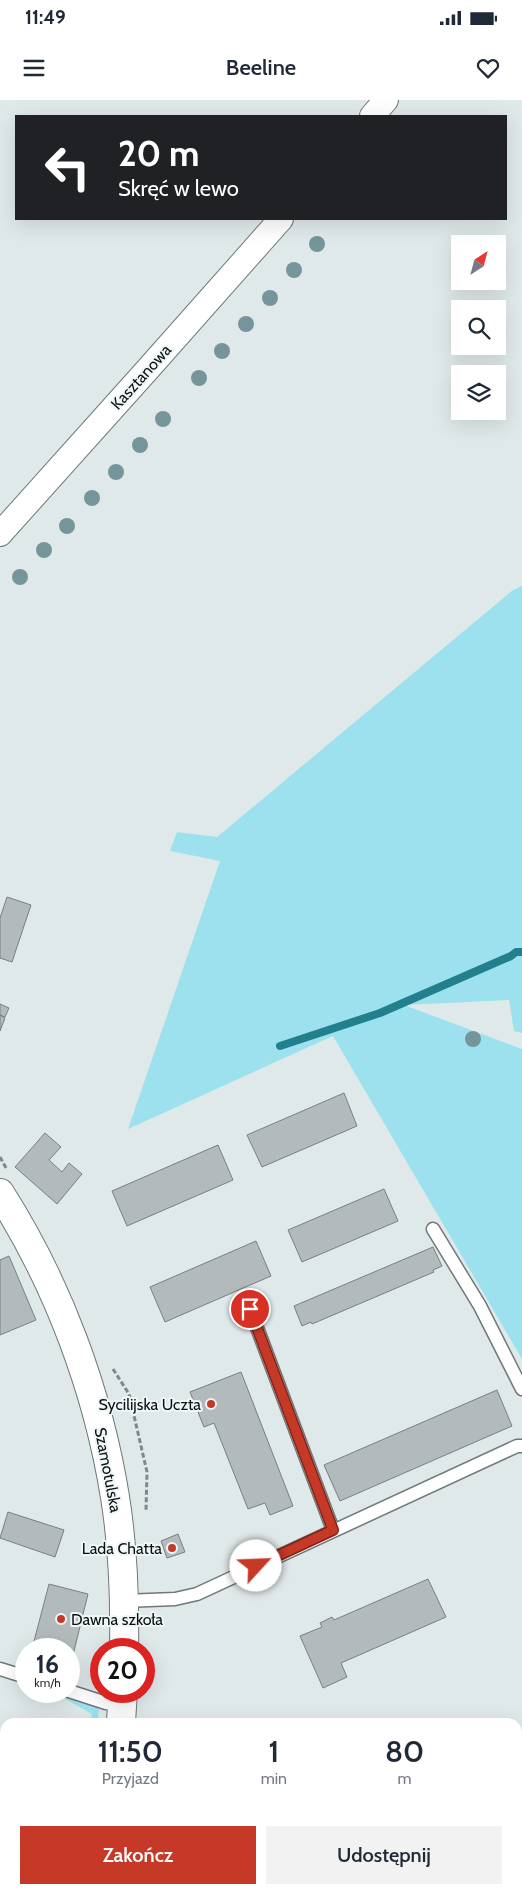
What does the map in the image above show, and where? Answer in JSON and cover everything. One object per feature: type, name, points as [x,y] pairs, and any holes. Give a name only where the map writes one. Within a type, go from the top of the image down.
[{"type":"street","points":[[373,115],[386,100]]},
{"type":"street","name":"Kasztanowa","points":[[0,534],[280,220]]},
{"type":"street","name":"Szamotulska","points":[[0,1193],[52,1290],[70,1332],[88,1385],[110,1466],[115,1498],[124,1601],[124,1638]]},
{"type":"lane","points":[[433,1229],[480,1306],[522,1390]]},
{"type":"lane","points":[[250,1309],[333,1530]]},
{"type":"lane","points":[[124,1601],[189,1597],[517,1446],[522,1446]]},
{"type":"lane","points":[[0,1669],[15,1674]]},
{"type":"lane","points":[[80,1695],[122,1707]]},
{"type":"shaded area","points":[[522,586],[522,1033],[514,1031],[509,1000],[404,1005],[522,1049],[522,1359],[333,1036],[128,1129],[220,861],[170,851],[177,832],[217,837],[513,590]]},
{"type":"shaded area","points":[[80,1699],[99,1705],[98,1718],[92,1718],[92,1714],[72,1703],[80,1703]]},
{"type":"building","points":[[7,897],[31,905],[12,962],[0,958],[0,918]]},
{"type":"building","points":[[0,1004],[9,1008],[5,1017],[0,1015]]},
{"type":"building","points":[[0,1015],[5,1018],[0,1031]]},
{"type":"building","points":[[344,1093],[357,1126],[262,1167],[247,1135]]},
{"type":"building","points":[[45,1133],[61,1147],[49,1160],[62,1172],[69,1163],[82,1174],[57,1204],[15,1167]]},
{"type":"building","points":[[218,1145],[233,1180],[127,1226],[112,1191]]},
{"type":"building","points":[[384,1189],[398,1221],[302,1262],[288,1230]]},
{"type":"building","points":[[256,1241],[271,1276],[165,1322],[150,1287]]},
{"type":"building","points":[[433,1247],[442,1266],[433,1270],[434,1272],[312,1324],[311,1322],[302,1326],[294,1306]]},
{"type":"building","points":[[9,1256],[36,1320],[0,1335],[0,1260]]},
{"type":"building","points":[[241,1372],[293,1506],[270,1515],[265,1503],[248,1509],[214,1423],[204,1427],[190,1392]]},
{"type":"building","points":[[497,1390],[512,1426],[340,1501],[324,1465]]},
{"type":"building","points":[[8,1512],[64,1530],[55,1557],[0,1538]]},
{"type":"building","points":[[178,1534],[185,1552],[167,1558],[161,1541]]},
{"type":"building","points":[[428,1579],[446,1617],[341,1663],[347,1677],[323,1688],[300,1636],[322,1627],[320,1623],[332,1617],[334,1620]]},
{"type":"building","name":"Dawna szkoła","points":[[49,1584],[88,1594],[77,1638],[35,1638]]},
{"type":"waterway","points":[[280,1046],[380,1013],[511,956],[516,952],[522,952]]},
{"type":"place","name":"Sycilijska Uczta","points":[[211,1404]]},
{"type":"place","name":"Lada Chatta","points":[[172,1548]]},
{"type":"place","name":"Dawna szkoła","points":[[61,1619]]},
{"type":"route","points":[[250,1309],[333,1530],[256,1566]]}]
